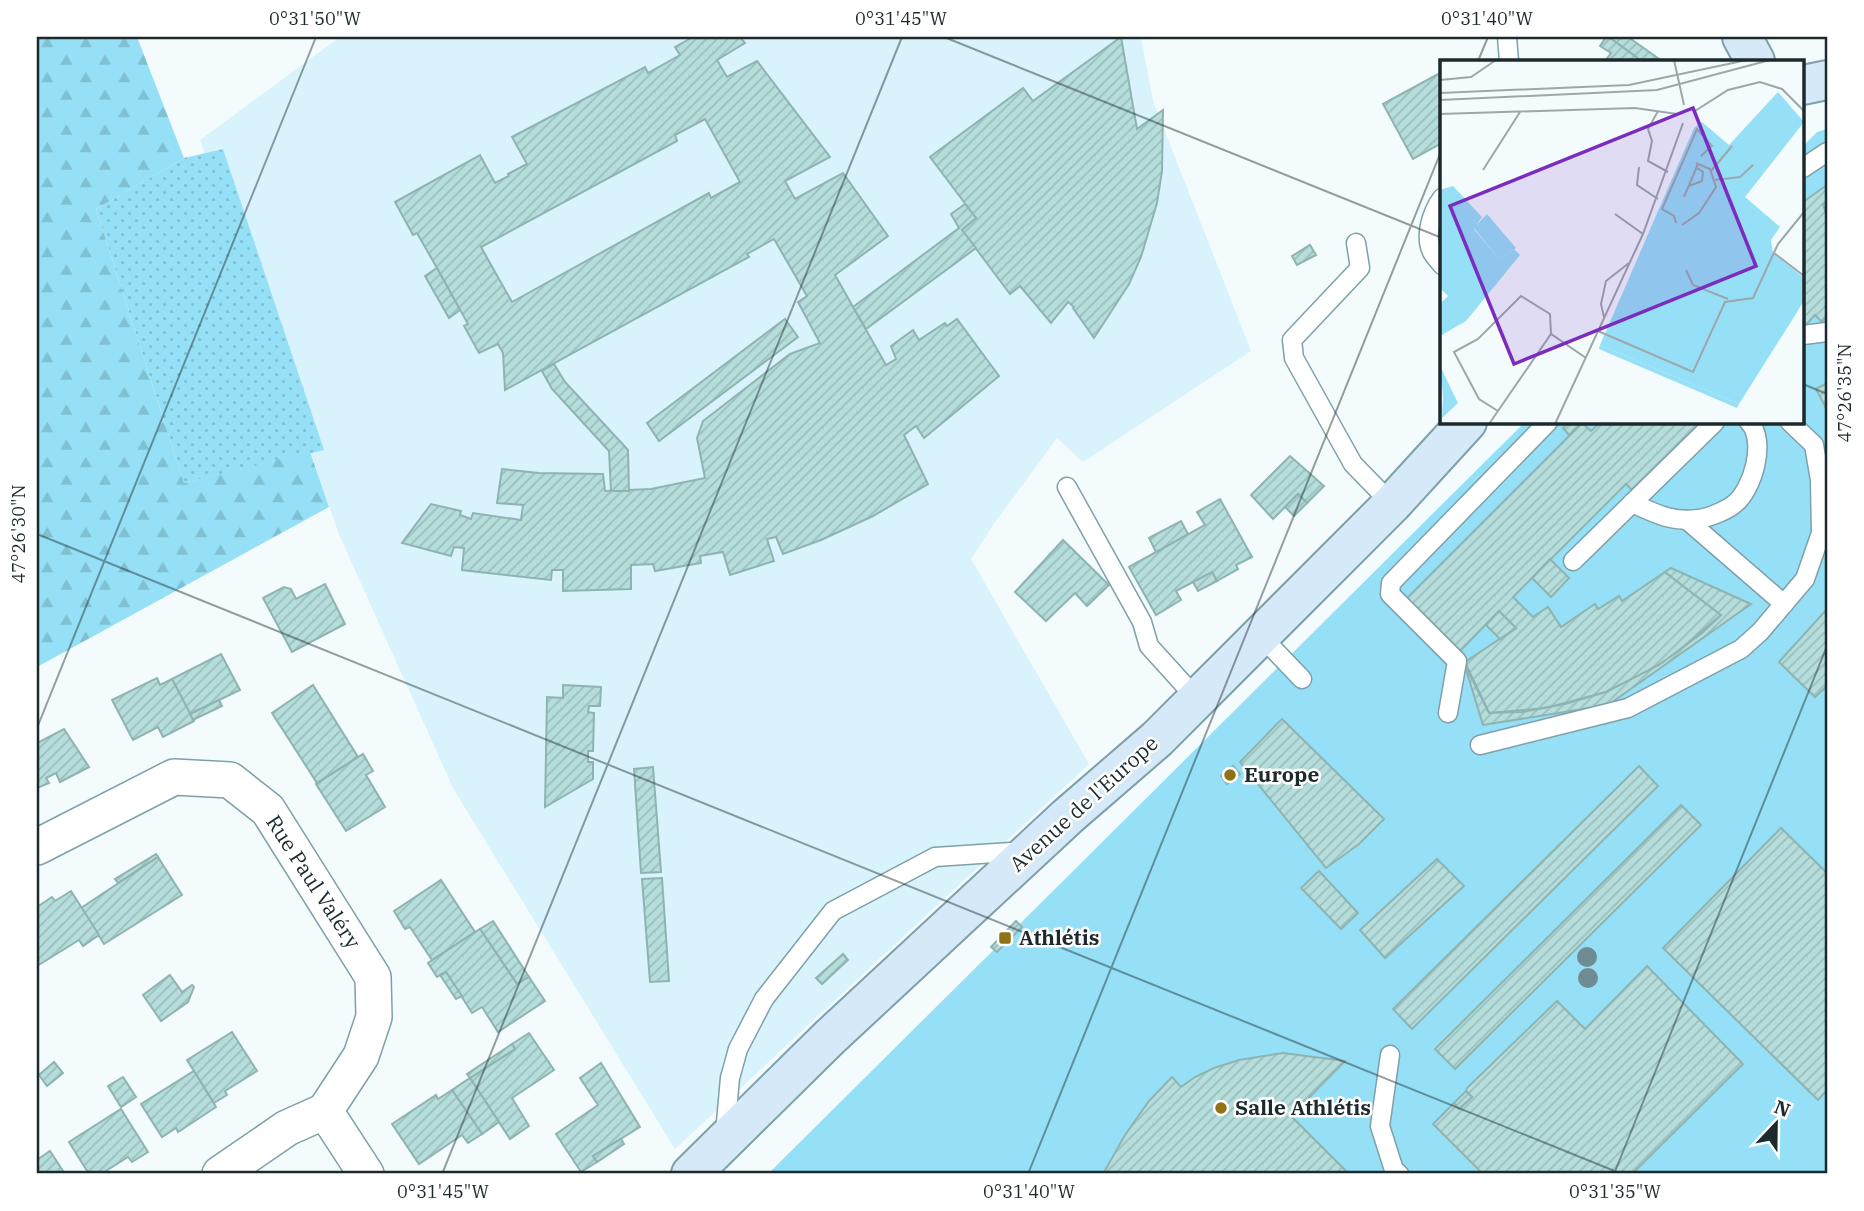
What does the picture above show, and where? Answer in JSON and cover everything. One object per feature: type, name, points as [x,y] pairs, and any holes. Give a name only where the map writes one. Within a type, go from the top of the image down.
[{"type":"street","points":[[1742,37],[1754,60]]},
{"type":"street","points":[[1804,85],[1827,80]]},
{"type":"street","name":"Avenue de l'Europe","points":[[691,1174],[830,1037],[1157,738],[1392,504],[1464,424]]},
{"type":"street","name":"Rue Paul Valéry","points":[[37,847],[174,778],[230,780],[268,810],[373,977],[374,1017],[361,1056],[325,1111]]},
{"type":"street","points":[[220,1174],[287,1128],[325,1111],[366,1174]]},
{"type":"lane","points":[[1507,37],[1508,60]]},
{"type":"lane","points":[[1804,168],[1827,152]]},
{"type":"lane","points":[[1440,201],[1429,230],[1431,251],[1440,262]]},
{"type":"lane","points":[[1356,243],[1360,268],[1293,340],[1294,358],[1353,464],[1392,504]]},
{"type":"lane","points":[[1804,335],[1827,332]]},
{"type":"lane","points":[[1448,713],[1457,661],[1390,594],[1391,583],[1546,424]]},
{"type":"lane","points":[[1573,561],[1713,424]]},
{"type":"lane","points":[[1632,503],[1674,521],[1700,519],[1735,504],[1751,479],[1759,447],[1752,424]]},
{"type":"lane","points":[[1480,745],[1628,708],[1741,649],[1760,632],[1805,579],[1824,533],[1820,480],[1822,457],[1814,445],[1792,424]]},
{"type":"lane","points":[[1067,487],[1142,622],[1149,646],[1197,699]]},
{"type":"lane","points":[[1687,520],[1784,604]]},
{"type":"lane","points":[[1260,635],[1302,679]]},
{"type":"lane","points":[[724,1142],[730,1078],[738,1049],[764,999],[833,911],[935,857],[1031,851]]},
{"type":"lane","points":[[1390,1055],[1380,1126],[1394,1170],[1399,1174]]},
{"type":"shaded area","points":[[340,37],[1141,37],[1153,101],[1251,351],[1083,462],[1057,438],[971,559],[1089,764],[675,1149],[454,790],[340,537],[200,140]]},
{"type":"green space","points":[[37,37],[137,37],[184,158],[96,209],[184,483],[310,452],[329,507],[37,667]]},
{"type":"green space","points":[[1827,129],[1827,1174],[768,1174],[1523,424],[1804,424],[1804,145],[1817,132]]},
{"type":"green space","points":[[223,149],[324,450],[184,483],[96,209],[184,158]]},
{"type":"building","points":[[693,37],[740,37],[745,43],[717,60],[727,77],[757,61],[830,157],[785,181],[795,199],[843,173],[888,236],[835,275],[886,365],[896,359],[891,346],[913,330],[919,340],[945,323],[947,326],[957,319],[999,376],[924,438],[916,426],[904,435],[928,484],[873,516],[783,554],[776,537],[767,539],[774,561],[730,575],[723,552],[700,556],[701,563],[655,571],[653,564],[631,565],[631,589],[563,591],[563,570],[552,570],[551,580],[462,570],[464,548],[454,547],[451,556],[402,543],[431,504],[461,511],[460,515],[471,519],[473,513],[521,520],[523,505],[497,503],[502,469],[539,473],[603,474],[605,491],[651,489],[705,478],[697,438],[703,421],[790,354],[820,343],[798,302],[807,296],[774,239],[747,254],[749,257],[505,390],[503,353],[498,344],[479,353],[464,326],[468,324],[437,268],[417,233],[413,235],[395,202],[480,155],[495,183],[509,176],[508,174],[527,164],[512,137],[645,67],[648,73],[680,55],[675,47]],"holes":[[[705,119],[740,182],[711,198],[709,193],[512,302],[481,247],[677,141],[675,135]]]},
{"type":"building","points":[[1121,37],[1137,129],[1163,110],[1162,171],[1157,203],[1141,257],[1129,284],[1094,338],[1068,302],[1051,323],[1020,286],[1010,294],[962,230],[976,218],[930,157],[1023,88],[1033,101]]},
{"type":"building","points":[[1606,37],[1609,37],[1641,60],[1606,60],[1611,53],[1600,46]]},
{"type":"building","points":[[1609,37],[1628,37],[1661,60],[1641,60]]},
{"type":"building","points":[[1440,73],[1440,144],[1413,159],[1383,104]]},
{"type":"building","points":[[1827,185],[1827,203],[1823,204],[1827,217],[1827,316],[1822,322],[1815,315],[1804,327],[1804,201]]},
{"type":"building","points":[[965,204],[976,218],[962,230],[976,248],[866,329],[853,307],[959,228],[951,214]]},
{"type":"building","points":[[1310,245],[1316,255],[1297,265],[1292,256]]},
{"type":"building","points":[[437,268],[460,310],[449,318],[425,276]]},
{"type":"building","points":[[785,319],[798,337],[659,441],[647,423]]},
{"type":"building","points":[[554,364],[565,382],[628,450],[629,491],[611,491],[609,451],[552,389],[542,371]]},
{"type":"building","points":[[1827,383],[1827,410],[1816,389]]},
{"type":"building","points":[[1567,424],[1580,424],[1569,435],[1563,428]]},
{"type":"building","points":[[1581,424],[1591,431],[1599,424],[1700,424],[1633,491],[1626,484],[1513,597],[1533,617],[1548,607],[1561,627],[1595,604],[1598,609],[1619,596],[1622,601],[1665,572],[1721,615],[1670,658],[1606,692],[1546,708],[1489,713],[1465,662],[1516,628],[1499,611],[1460,651],[1407,598]]},
{"type":"building","points":[[1290,456],[1324,486],[1307,503],[1298,494],[1273,519],[1251,495]]},
{"type":"building","points":[[1298,494],[1307,503],[1294,516],[1285,507]]},
{"type":"building","points":[[1220,499],[1252,557],[1236,565],[1238,569],[1217,581],[1212,572],[1176,591],[1181,600],[1156,615],[1129,567],[1205,525],[1197,512]]},
{"type":"building","points":[[1181,521],[1188,534],[1156,552],[1149,538]]},
{"type":"building","points":[[1063,540],[1109,585],[1087,606],[1075,593],[1046,621],[1015,592]]},
{"type":"building","points":[[1550,559],[1569,578],[1551,597],[1532,578]]},
{"type":"building","points":[[1671,568],[1751,604],[1608,705],[1483,725],[1464,663],[1489,713],[1522,712],[1565,704],[1606,692],[1659,665],[1702,633],[1721,615],[1665,572]]},
{"type":"building","points":[[1212,572],[1217,581],[1198,591],[1193,582]]},
{"type":"building","points":[[325,584],[345,624],[292,652],[263,598],[284,587],[291,589],[296,599]]},
{"type":"building","points":[[1827,609],[1827,686],[1815,697],[1779,662]]},
{"type":"building","points":[[1499,611],[1516,628],[1500,639],[1486,625]]},
{"type":"building","points":[[221,654],[240,690],[190,714],[172,679]]},
{"type":"building","points":[[157,678],[160,685],[172,679],[194,721],[163,737],[158,727],[133,740],[112,700]]},
{"type":"building","points":[[313,685],[358,757],[317,783],[272,713]]},
{"type":"building","points":[[563,685],[601,687],[600,706],[589,706],[588,712],[594,713],[593,751],[588,751],[588,762],[593,762],[593,779],[545,807],[547,697],[563,698]]},
{"type":"building","points":[[219,700],[222,706],[193,720],[190,714]]},
{"type":"building","points":[[1282,719],[1384,819],[1359,844],[1326,868],[1240,762]]},
{"type":"building","points":[[64,729],[89,767],[60,782],[56,773],[46,778],[49,783],[37,788],[37,743]]},
{"type":"building","points":[[363,754],[373,771],[366,775],[385,807],[346,831],[316,784]]},
{"type":"building","name":"Europe","points":[[1233,766],[1240,774],[1227,784],[1221,776]]},
{"type":"building","points":[[1639,766],[1658,786],[1412,1029],[1393,1009]]},
{"type":"building","points":[[653,767],[661,872],[641,873],[634,769]]},
{"type":"building","points":[[1681,805],[1701,825],[1455,1069],[1435,1049]]},
{"type":"building","points":[[1781,828],[1827,873],[1827,1090],[1818,1100],[1663,948]]},
{"type":"building","points":[[156,854],[158,857],[118,883],[115,879]]},
{"type":"building","points":[[158,857],[182,895],[104,944],[81,908]]},
{"type":"building","points":[[1437,859],[1464,886],[1385,958],[1360,930]]},
{"type":"building","points":[[1319,871],[1358,913],[1341,929],[1301,888]]},
{"type":"building","points":[[662,878],[669,981],[650,982],[642,879]]},
{"type":"building","points":[[441,880],[475,932],[432,960],[410,927],[405,929],[394,911]]},
{"type":"building","points":[[71,891],[99,935],[83,946],[79,940],[37,966],[37,907],[52,897],[55,901]]},
{"type":"building","points":[[493,921],[529,977],[517,984],[480,929]]},
{"type":"building","points":[[1016,921],[1022,927],[997,952],[991,947]]},
{"type":"building","points":[[480,929],[517,984],[529,977],[545,1001],[498,1032],[482,1007],[472,1013],[446,972],[437,977],[428,963]]},
{"type":"building","points":[[843,954],[848,960],[822,984],[816,978]]},
{"type":"building","points":[[1647,966],[1743,1064],[1632,1174],[1483,1174],[1433,1124],[1454,1103],[1459,1109],[1472,1097],[1466,1091],[1467,1088],[1557,1001],[1585,1029]]},
{"type":"building","points":[[446,972],[462,996],[456,999],[440,975]]},
{"type":"building","points":[[170,975],[182,992],[192,985],[194,987],[188,1002],[161,1021],[143,995]]},
{"type":"building","points":[[232,1032],[257,1071],[225,1091],[227,1095],[214,1103],[187,1060]]},
{"type":"building","points":[[529,1033],[554,1070],[512,1098],[529,1126],[510,1139],[470,1078],[515,1049],[512,1044]]},
{"type":"building","points":[[512,1044],[515,1049],[470,1078],[467,1074]]},
{"type":"building","name":"Salle Athlétis","points":[[1283,1053],[1345,1061],[1291,1116],[1349,1174],[1103,1174],[1125,1135],[1149,1101],[1172,1077],[1181,1087],[1214,1068],[1239,1060]]},
{"type":"building","points":[[54,1062],[63,1073],[47,1086],[39,1075]]},
{"type":"building","points":[[601,1063],[640,1127],[593,1156],[597,1162],[581,1172],[556,1134],[598,1105],[580,1078]]},
{"type":"building","points":[[194,1071],[216,1107],[178,1132],[176,1128],[162,1137],[141,1104]]},
{"type":"building","points":[[123,1077],[136,1097],[121,1107],[108,1086]]},
{"type":"building","points":[[470,1078],[499,1122],[482,1134],[452,1090]]},
{"type":"building","points":[[452,1090],[482,1134],[468,1143],[462,1135],[419,1164],[392,1124],[436,1095],[438,1099]]},
{"type":"building","points":[[1466,1091],[1472,1097],[1459,1109],[1454,1103]]},
{"type":"building","points":[[121,1109],[148,1152],[132,1162],[128,1157],[101,1174],[89,1174],[69,1142]]},
{"type":"building","points":[[621,1139],[624,1144],[597,1162],[593,1156]]},
{"type":"building","points":[[50,1151],[65,1174],[37,1174],[37,1160]]},
{"type":"place","name":"Europe","points":[[1230,775]]},
{"type":"place","name":"Athlétis","points":[[1005,938]]},
{"type":"place","name":"Salle Athlétis","points":[[1221,1108]]}]
